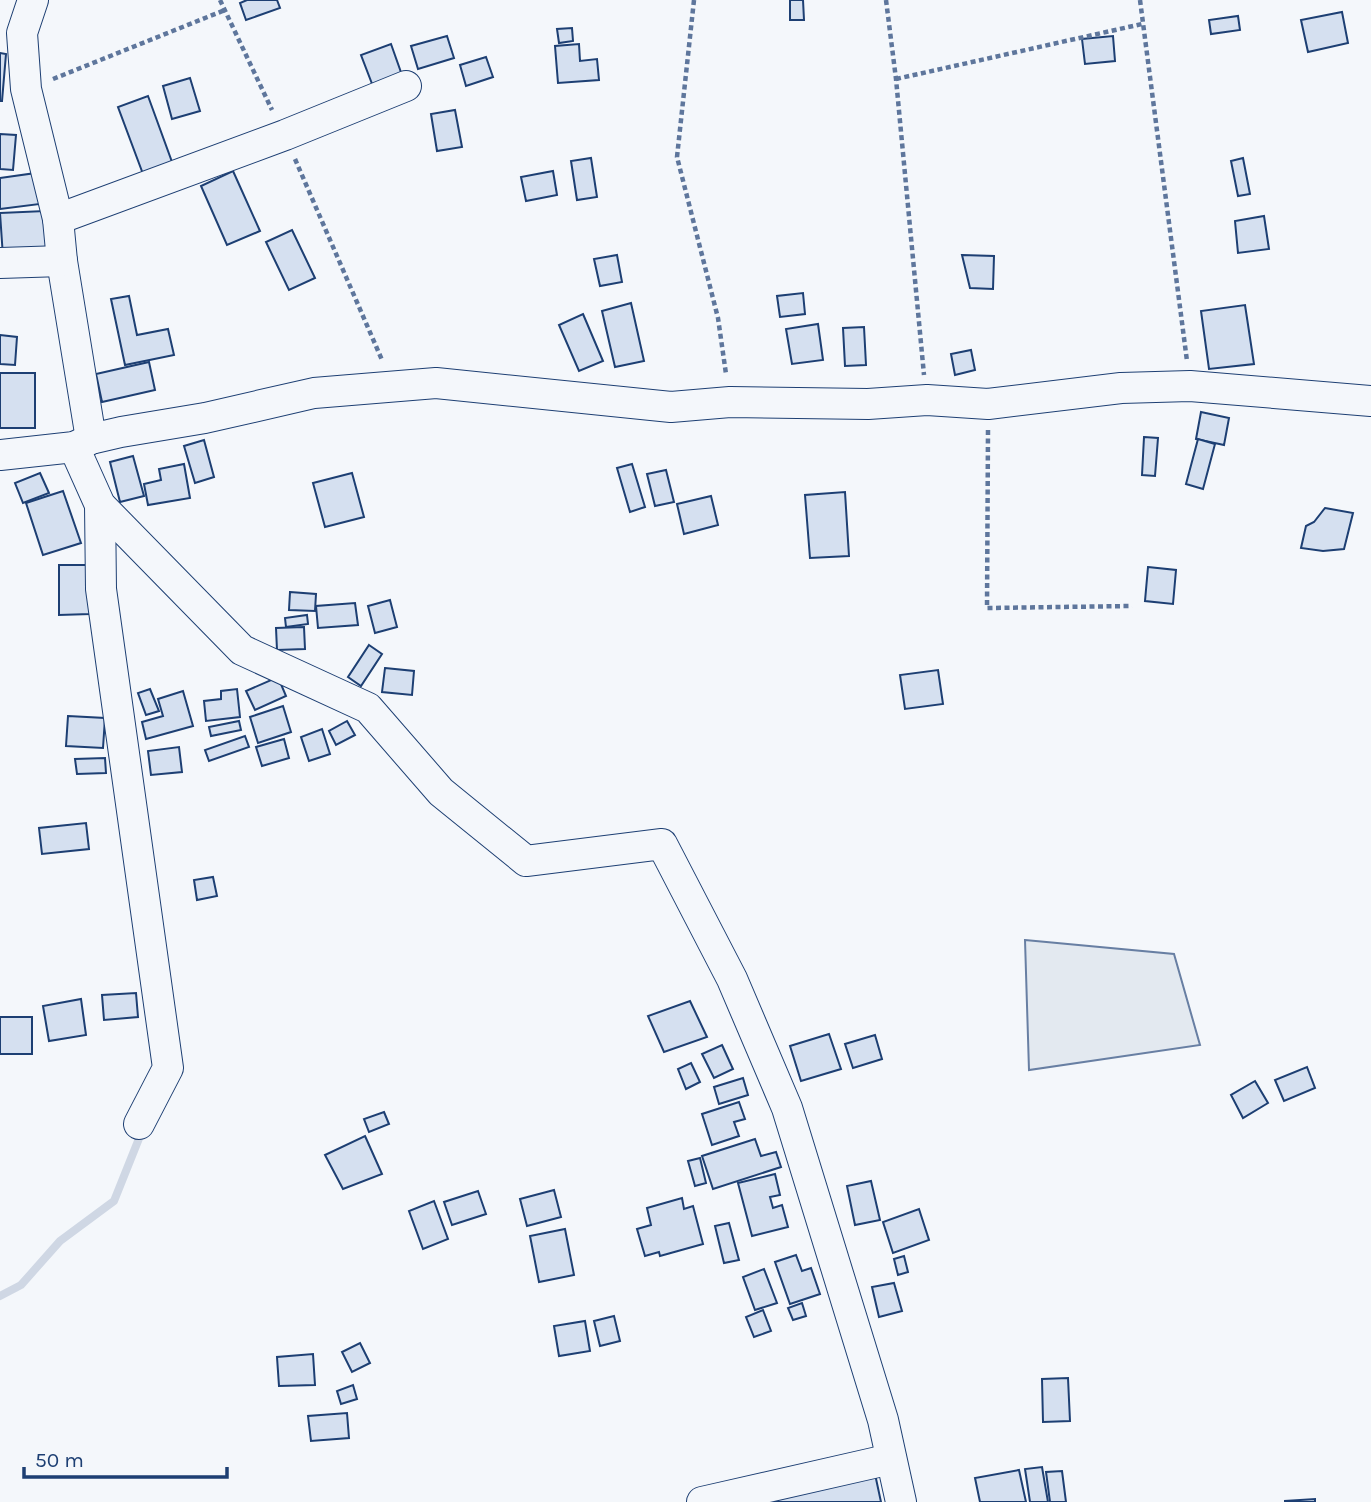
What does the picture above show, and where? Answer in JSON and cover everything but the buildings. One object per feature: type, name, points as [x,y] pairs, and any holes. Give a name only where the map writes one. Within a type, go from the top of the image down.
[{"type":"street","points":[[33,0],[22,33],[26,89],[58,219],[83,443],[100,505],[101,589],[168,1068],[139,1124]]},
{"type":"street","points":[[58,219],[285,135],[406,86]]},
{"type":"street","points":[[0,263],[62,261]]},
{"type":"street","points":[[0,455],[83,443],[314,393],[436,383],[671,407],[730,402],[868,404],[927,400],[988,404],[1121,388],[1190,386],[1371,401]]},
{"type":"street","points":[[100,505],[242,650],[368,708],[441,792],[526,861],[662,844],[732,979],[787,1108],[883,1420],[901,1502]]},
{"type":"street","points":[[702,1502],[891,1459]]},
{"type":"path","points":[[220,0],[285,135],[394,387]]},
{"type":"path","points":[[694,0],[677,157],[718,318],[730,402]]},
{"type":"path","points":[[886,0],[927,400]]},
{"type":"path","points":[[1140,0],[1190,386]]},
{"type":"path","points":[[26,89],[225,10]]},
{"type":"path","points":[[896,79],[1142,24]]},
{"type":"path","points":[[988,404],[987,608],[1132,606]]},
{"type":"shaded area","points":[[1025,940],[1174,954],[1200,1045],[1029,1070]]},
{"type":"waterway","points":[[0,1296],[21,1285],[60,1241],[114,1201],[142,1131]]}]
